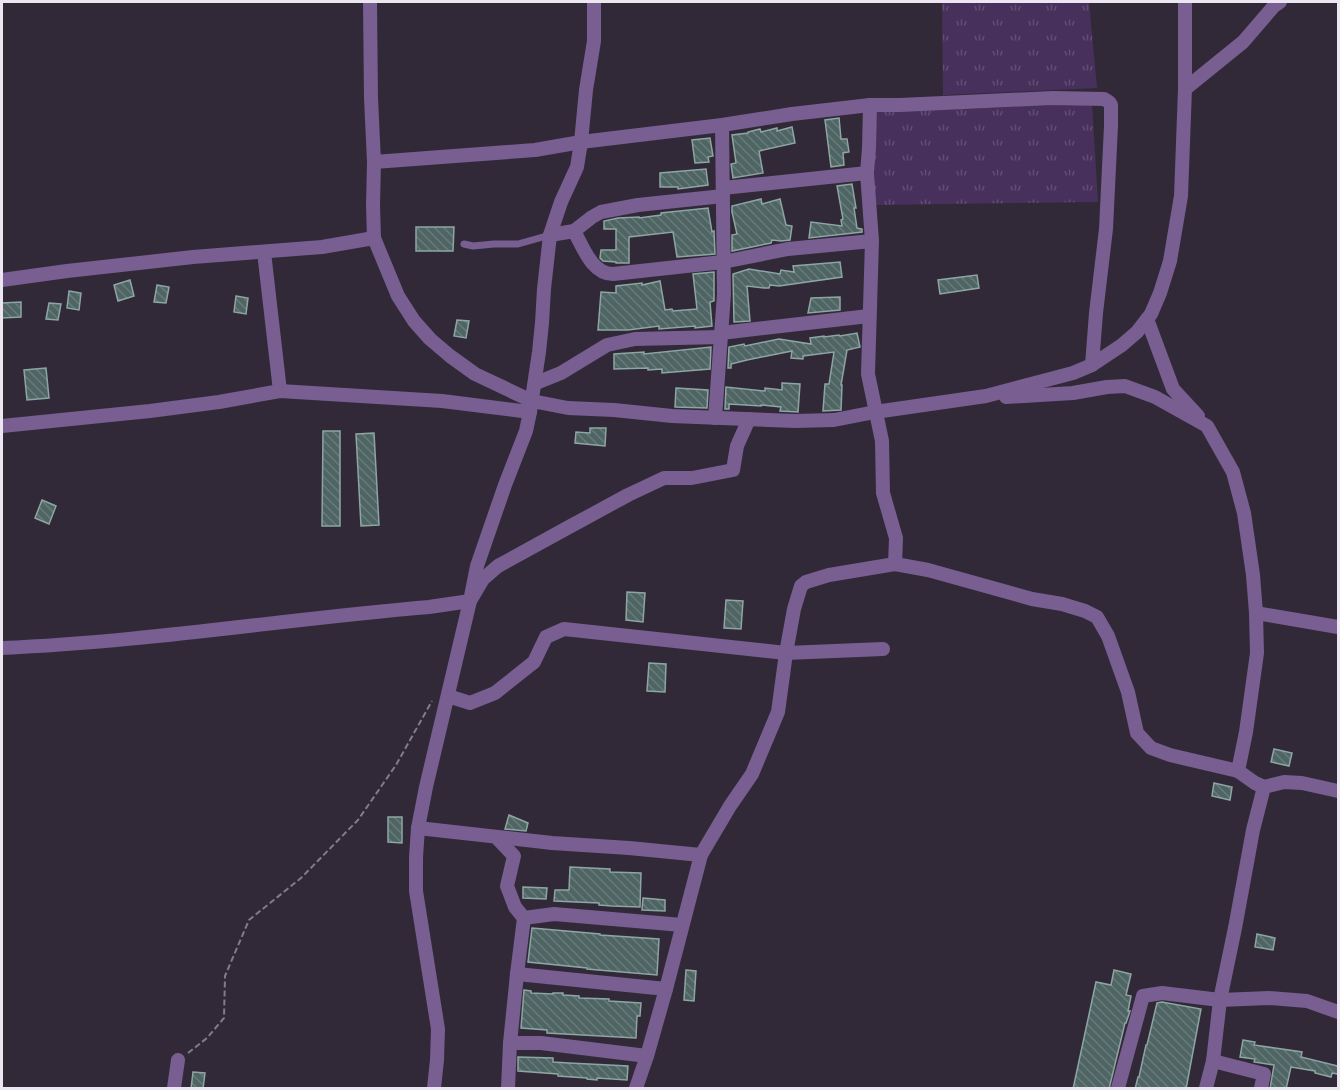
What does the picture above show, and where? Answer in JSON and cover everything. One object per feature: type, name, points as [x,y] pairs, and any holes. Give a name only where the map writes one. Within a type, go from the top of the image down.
[{"type":"street","points":[[370,2],[374,238],[384,265],[398,296],[414,321],[430,339],[474,374],[531,407]]},
{"type":"street","points":[[434,1089],[438,1029],[416,891],[418,828],[442,696],[470,601],[477,566],[526,431],[536,383],[550,235],[561,202],[577,167],[581,142],[594,41],[594,2]]},
{"type":"street","points":[[2,426],[150,411],[280,391],[795,422],[834,420],[986,396],[1073,373],[1092,365],[1137,332],[1151,314],[1170,261],[1181,196],[1185,2]]},
{"type":"street","points":[[1185,89],[1243,42],[1280,2]]},
{"type":"street","points":[[374,162],[535,150],[581,142],[870,105],[1053,98],[1104,99],[1111,105],[1111,126],[1106,229],[1092,365]]},
{"type":"street","points":[[870,105],[870,148],[867,173],[872,241],[868,374],[882,441],[883,493],[896,538],[895,564]]},
{"type":"street","points":[[715,418],[724,294],[722,125]]},
{"type":"street","points":[[550,235],[574,231],[601,212],[723,192],[867,173]]},
{"type":"street","points":[[574,231],[594,266],[605,274],[652,271],[723,262],[788,249],[872,241]]},
{"type":"street","points":[[2,280],[193,257],[322,247],[374,238]]},
{"type":"street","points":[[264,252],[280,391]]},
{"type":"street","points":[[536,383],[561,372],[607,345],[635,339],[721,335],[869,316]]},
{"type":"street","points":[[1147,320],[1173,389],[1207,426],[1233,472],[1244,513],[1253,575],[1257,653],[1238,771]]},
{"type":"street","points":[[986,396],[1020,397],[1064,394],[1120,386],[1155,397],[1207,426]]},
{"type":"street","points":[[470,601],[483,579],[498,566],[628,495],[664,478],[692,478],[733,471],[736,446],[749,419]]},
{"type":"street","points":[[636,1089],[666,989],[701,855],[752,774],[778,712],[786,653],[798,595],[803,584],[829,575],[895,564],[928,570],[1085,611],[1097,617],[1108,636],[1128,692],[1137,734],[1151,748],[1238,771],[1264,787],[1284,782],[1338,790]]},
{"type":"street","points":[[2,648],[135,638],[470,601]]},
{"type":"street","points":[[1256,613],[1338,627]]},
{"type":"street","points":[[442,696],[470,704],[495,693],[534,662],[546,637],[564,629],[786,653],[883,649]]},
{"type":"street","points":[[1206,1089],[1213,1061],[1220,1000],[1238,917],[1253,830],[1264,787]]},
{"type":"street","points":[[418,828],[552,843],[701,855]]},
{"type":"street","points":[[496,837],[514,856],[507,886],[515,907],[524,918],[510,1043],[508,1089]]},
{"type":"street","points":[[524,918],[554,914],[682,925]]},
{"type":"street","points":[[517,974],[666,989]]},
{"type":"street","points":[[1118,1089],[1143,996],[1162,993],[1220,1000],[1269,998],[1308,1001],[1338,1012]]},
{"type":"street","points":[[510,1043],[541,1043],[647,1056]]},
{"type":"street","points":[[174,1089],[178,1060]]},
{"type":"street","points":[[1213,1061],[1264,1074],[1261,1089]]},
{"type":"lane","points":[[464,244],[473,246],[518,244],[550,235]]},
{"type":"path","points":[[178,1060],[207,1038],[224,1018],[225,976],[249,920],[301,878],[358,820],[442,696]]},
{"type":"green space","points":[[942,2],[1089,2],[1097,88],[943,95]]},
{"type":"green space","points":[[1092,104],[1098,202],[874,205],[875,112]]},
{"type":"building","points":[[839,118],[841,139],[847,139],[849,152],[843,153],[844,165],[831,167],[825,120]]},
{"type":"building","points":[[792,127],[795,143],[759,151],[763,173],[733,178],[731,164],[736,163],[732,135],[760,129],[761,132],[777,128],[777,131]]},
{"type":"building","points":[[710,138],[713,156],[708,157],[709,162],[695,163],[692,140]]},
{"type":"building","points":[[706,169],[708,185],[678,189],[678,187],[660,187],[660,173]]},
{"type":"building","points":[[852,184],[857,228],[862,229],[862,232],[809,238],[811,222],[842,226],[841,220],[843,219],[837,186]]},
{"type":"building","points":[[761,199],[762,204],[780,199],[786,225],[792,226],[790,240],[772,240],[771,243],[732,251],[732,235],[737,234],[732,206]]},
{"type":"building","points":[[708,208],[712,232],[714,231],[715,254],[677,257],[673,232],[629,237],[629,263],[603,261],[600,258],[601,250],[616,250],[616,229],[604,229],[604,221]]},
{"type":"building","points":[[416,227],[454,227],[453,251],[416,251]]},
{"type":"building","points":[[840,262],[842,277],[779,286],[770,285],[769,288],[747,286],[750,321],[734,322],[733,274],[749,269],[780,274],[781,270],[794,272],[793,266]]},
{"type":"building","points":[[714,272],[714,301],[710,302],[712,326],[659,329],[659,326],[628,330],[598,330],[601,292],[616,293],[616,286],[642,283],[642,285],[660,281],[665,310],[697,309],[693,274]]},
{"type":"building","points":[[977,275],[979,288],[940,294],[938,280]]},
{"type":"building","points":[[130,280],[134,296],[118,301],[114,285]]},
{"type":"building","points":[[157,285],[169,287],[166,303],[154,302]]},
{"type":"building","points":[[69,291],[81,293],[79,310],[67,308]]},
{"type":"building","points":[[236,296],[248,298],[246,314],[234,312]]},
{"type":"building","points":[[840,297],[840,310],[808,313],[811,298]]},
{"type":"building","points":[[21,302],[21,317],[2,318],[2,303]]},
{"type":"building","points":[[49,303],[61,304],[58,320],[46,319]]},
{"type":"building","points":[[457,320],[469,321],[466,338],[454,336]]},
{"type":"building","points":[[857,333],[860,347],[847,350],[841,385],[841,410],[823,411],[825,384],[829,384],[834,352],[803,356],[803,359],[791,358],[792,351],[731,364],[731,368],[728,368],[729,347],[779,339],[811,344],[810,338]]},
{"type":"building","points":[[711,347],[710,369],[662,373],[662,369],[614,369],[614,354],[644,352],[644,354]]},
{"type":"building","points":[[46,368],[49,398],[27,400],[24,370]]},
{"type":"building","points":[[782,383],[800,384],[798,412],[780,411],[781,407],[761,405],[729,404],[729,409],[725,409],[726,387],[765,391],[765,388],[782,390]]},
{"type":"building","points":[[676,388],[708,390],[707,408],[675,407]]},
{"type":"building","points":[[590,428],[606,428],[605,446],[575,443],[576,432],[590,433]]},
{"type":"building","points":[[323,431],[340,431],[340,526],[322,526]]},
{"type":"building","points":[[374,433],[379,525],[361,526],[356,434]]},
{"type":"building","points":[[42,500],[56,506],[49,524],[35,518]]},
{"type":"building","points":[[627,592],[645,593],[643,622],[626,620]]},
{"type":"building","points":[[726,600],[743,601],[741,629],[724,628]]},
{"type":"building","points":[[649,663],[666,664],[665,692],[647,691]]},
{"type":"building","points":[[1274,749],[1292,753],[1289,766],[1271,762]]},
{"type":"building","points":[[1214,783],[1232,787],[1230,800],[1212,796]]},
{"type":"building","points":[[509,815],[528,823],[526,831],[505,829]]},
{"type":"building","points":[[388,817],[402,817],[402,843],[388,842]]},
{"type":"building","points":[[570,867],[641,873],[640,907],[554,901],[555,890],[569,890]]},
{"type":"building","points":[[523,887],[547,888],[546,899],[523,898]]},
{"type":"building","points":[[643,898],[665,900],[665,911],[642,910]]},
{"type":"building","points":[[532,928],[659,939],[657,975],[528,962]]},
{"type":"building","points":[[1257,934],[1275,938],[1273,950],[1255,947]]},
{"type":"building","points":[[686,970],[696,971],[694,1001],[684,1000]]},
{"type":"building","points":[[1114,970],[1131,974],[1126,995],[1131,996],[1128,1011],[1130,1011],[1109,1089],[1073,1089],[1096,982],[1111,985]]},
{"type":"building","points":[[524,990],[531,991],[531,993],[563,993],[563,995],[579,996],[579,998],[641,1003],[640,1016],[637,1016],[636,1038],[547,1033],[547,1030],[521,1028]]},
{"type":"building","points":[[1157,1003],[1201,1009],[1186,1089],[1135,1089]]},
{"type":"building","points":[[1243,1040],[1255,1042],[1254,1045],[1302,1052],[1301,1057],[1338,1066],[1338,1074],[1332,1073],[1331,1077],[1315,1073],[1315,1071],[1291,1067],[1286,1089],[1270,1089],[1274,1065],[1240,1057]]},
{"type":"building","points":[[518,1057],[553,1058],[553,1062],[628,1066],[627,1080],[597,1078],[597,1080],[518,1071]]},
{"type":"building","points":[[193,1072],[205,1073],[203,1089],[191,1089]]}]
